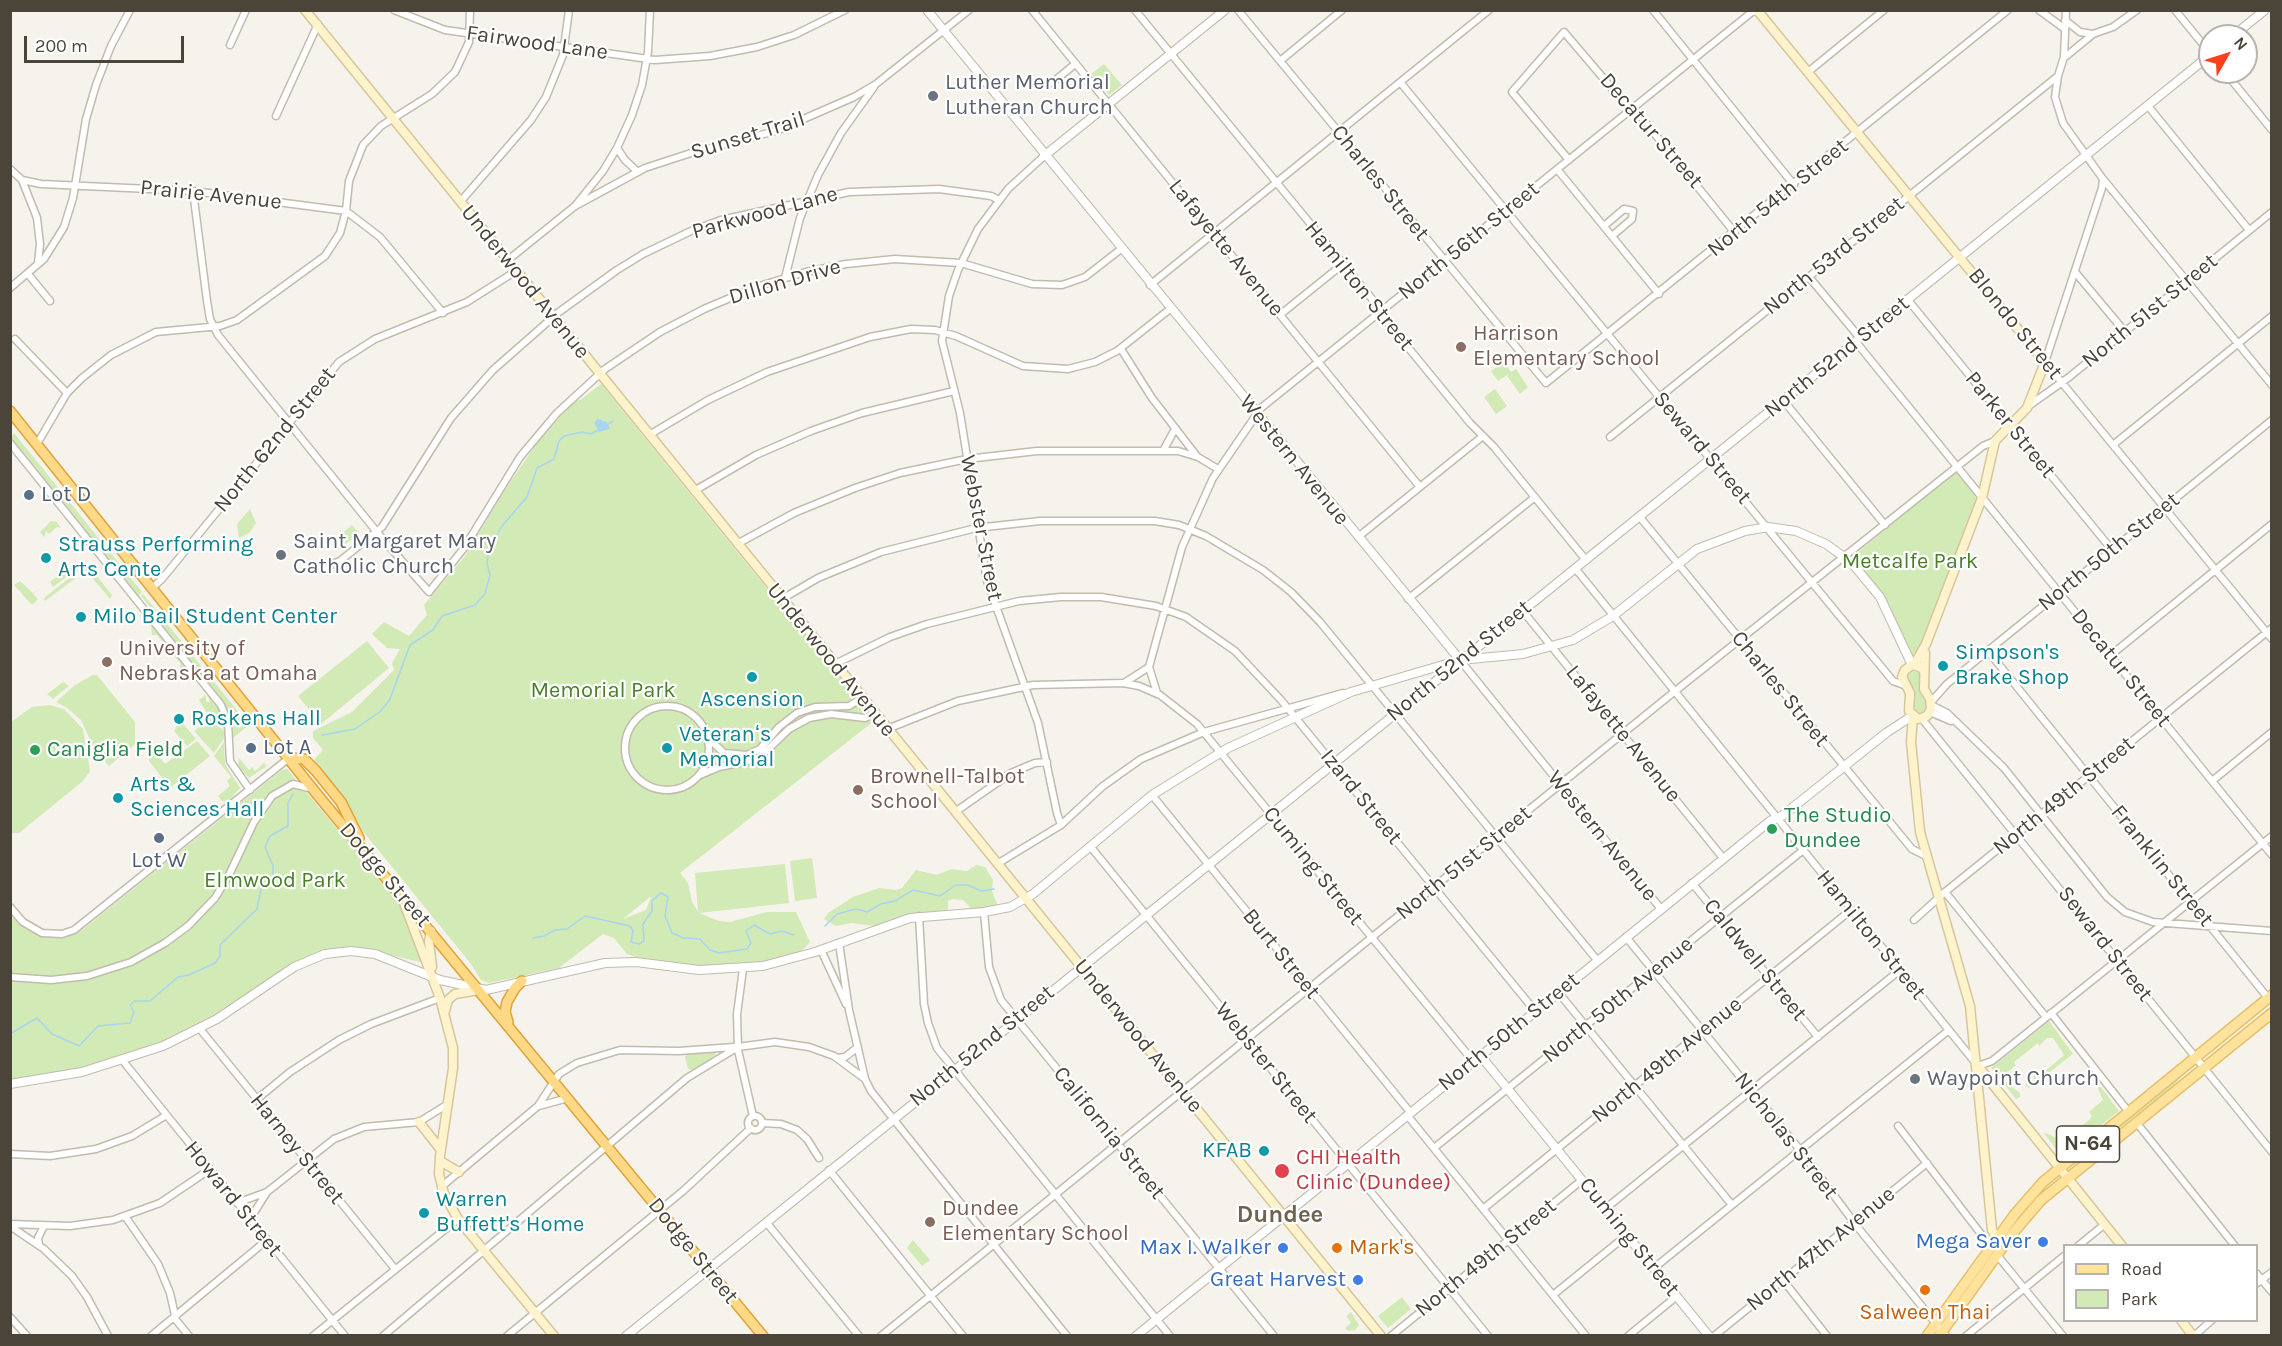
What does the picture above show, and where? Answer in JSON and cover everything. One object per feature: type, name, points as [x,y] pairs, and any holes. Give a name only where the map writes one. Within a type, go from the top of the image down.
[{"type":"highway","name":"Dodge Street","points":[[10,411],[316,793],[608,1146],[758,1334]]},
{"type":"highway","points":[[289,758],[304,759],[316,771],[341,802],[367,854]]},
{"type":"highway","points":[[512,1030],[505,1012],[507,1002],[522,981]]},
{"type":"main road","name":"Underwood Avenue","points":[[305,10],[1381,1335]]},
{"type":"main road","name":"Blondo Street","points":[[1758,11],[2045,362]]},
{"type":"main road","points":[[1924,713],[1908,707],[1911,697],[1904,685],[1909,669],[1926,644],[1982,498],[1995,441],[2027,408],[2045,362]]},
{"type":"main road","points":[[1926,644],[1924,713],[1912,752],[1920,832],[1926,856],[1942,895],[1967,995],[1978,1066],[1995,1247]]},
{"type":"main road","points":[[1909,669],[1924,671]]},
{"type":"main road","points":[[399,892],[411,917],[440,998],[446,1018],[453,1061],[441,1150],[441,1187],[458,1219],[554,1335]]},
{"type":"main road","points":[[431,931],[429,941],[432,977]]},
{"type":"main road","points":[[446,1018],[446,1004],[451,997],[459,992],[479,990]]},
{"type":"main road","name":"N-64","points":[[1927,1335],[1940,1331],[2034,1192],[2060,1167],[2270,997]]},
{"type":"main road","name":"N-64","points":[[1995,1247],[2067,1177],[2271,1013]]},
{"type":"main road","name":"Hamilton Street","points":[[1978,1066],[2121,1244]]},
{"type":"main road","points":[[419,1122],[441,1150]]},
{"type":"main road","points":[[440,1161],[459,1172]]},
{"type":"main road","points":[[2183,1322],[2193,1335]]},
{"type":"street","points":[[10,288],[37,266],[64,227],[75,187],[86,120],[95,90],[111,46],[130,10]]},
{"type":"street","points":[[230,45],[246,10]]},
{"type":"street","name":"Fairwood Lane","points":[[394,10],[430,26],[647,58],[710,56],[757,47],[802,32],[844,10]]},
{"type":"street","points":[[37,444],[67,393],[99,364],[140,338],[172,329],[229,324],[244,316],[321,260],[337,239],[346,211],[349,181],[357,156],[373,133],[393,117],[432,94],[452,77],[464,56],[470,33],[470,10]]},
{"type":"street","points":[[460,201],[542,105],[560,66],[565,47],[569,10]]},
{"type":"street","points":[[508,260],[575,206],[603,171],[617,148],[636,104],[647,58],[650,10]]},
{"type":"street","name":"Western Avenue","points":[[927,10],[1661,909]]},
{"type":"street","name":"Sunset Trail","points":[[575,206],[638,172],[691,153],[776,131],[854,97],[876,84],[969,10]]},
{"type":"street","name":"Lafayette Avenue","points":[[1032,10],[1420,487]]},
{"type":"street","name":"Hamilton Street","points":[[1135,10],[1586,559]]},
{"type":"street","points":[[942,332],[950,296],[961,263],[978,229],[999,200],[1044,156],[1225,10]]},
{"type":"street","name":"Charles Street","points":[[1238,10],[1546,383]]},
{"type":"street","points":[[1280,61],[1342,10]]},
{"type":"street","points":[[1150,285],[1489,10]]},
{"type":"street","points":[[1653,10],[1794,185]]},
{"type":"street","points":[[1808,72],[1884,10]]},
{"type":"street","name":"North 54th Street","points":[[1546,383],[1735,233],[2008,10]]},
{"type":"street","points":[[2039,10],[2065,29]]},
{"type":"street","points":[[2066,10],[2064,57],[2055,97],[2061,117],[2085,156],[2103,179],[2271,385]]},
{"type":"street","points":[[2064,57],[2093,34],[2113,27],[2137,10]]},
{"type":"street","points":[[2175,10],[2198,39]]},
{"type":"street","points":[[2248,24],[2265,10]]},
{"type":"street","name":"North 56th Street","points":[[1149,667],[1164,608],[1189,529],[1218,469],[1256,414],[1557,169],[1758,11]]},
{"type":"street","points":[[2065,20],[2080,32],[2093,34]]},
{"type":"street","points":[[276,116],[318,24]]},
{"type":"street","name":"Decatur Street","points":[[1569,160],[1512,92],[1564,32],[1632,109],[1735,233]]},
{"type":"street","points":[[1052,83],[1076,64]]},
{"type":"street","name":"North 52nd Street","points":[[626,1335],[2198,64]]},
{"type":"street","name":"North 53rd Street","points":[[1610,437],[2058,76]]},
{"type":"street","name":"Seward Street","points":[[1400,82],[1889,676],[1895,683],[1904,685]]},
{"type":"street","points":[[784,278],[807,199],[832,148],[876,84]]},
{"type":"street","points":[[2235,84],[2271,130]]},
{"type":"street","points":[[854,97],[862,105]]},
{"type":"street","points":[[2148,105],[2250,230]]},
{"type":"street","points":[[2265,122],[2271,117]]},
{"type":"street","points":[[617,148],[625,160],[638,172]]},
{"type":"street","points":[[10,169],[22,180],[32,200],[39,226],[40,253],[37,266]]},
{"type":"street","points":[[1557,169],[1659,294]]},
{"type":"street","points":[[2045,362],[2101,195],[2103,179]]},
{"type":"street","name":"Prairie Avenue","points":[[22,180],[75,187],[192,191],[346,211]]},
{"type":"street","name":"Parkwood Lane","points":[[321,569],[340,561],[377,532],[463,402],[494,369],[616,270],[674,238],[721,220],[807,199],[849,192],[920,188],[957,191],[999,200]]},
{"type":"street","points":[[192,191],[207,301],[214,327],[377,532]]},
{"type":"street","points":[[1604,226],[1624,209],[1633,211],[1632,219],[1612,236]]},
{"type":"street","points":[[346,211],[380,237],[443,313]]},
{"type":"street","name":"North 51st Street","points":[[2027,408],[2125,332],[2271,212]]},
{"type":"street","name":"Dillon Drive","points":[[377,532],[429,592],[464,548],[530,443],[557,413],[600,375],[638,346],[679,321],[729,297],[784,278],[864,261],[903,259],[961,263],[1032,284],[1054,286],[1085,277],[1121,249]]},
{"type":"street","points":[[1281,314],[1343,264]]},
{"type":"street","name":"North 62nd Street","points":[[152,588],[162,579],[328,372],[351,352],[375,339],[443,313],[484,292],[516,271]]},
{"type":"street","points":[[2075,272],[2125,332]]},
{"type":"street","points":[[28,274],[50,302]]},
{"type":"street","name":"Decatur Street","points":[[1809,277],[1957,467],[2271,855]]},
{"type":"street","name":"Parker Street","points":[[1908,300],[2112,550]]},
{"type":"street","points":[[649,435],[729,390],[804,358],[893,332],[921,329],[942,332],[1013,362],[1044,369],[1078,367],[1095,362],[1120,349],[1170,309]]},
{"type":"street","points":[[2113,445],[2271,316]]},
{"type":"street","name":"Webster Street","points":[[942,332],[967,459],[976,528],[994,605],[1025,686],[1047,762],[1061,825]]},
{"type":"street","points":[[15,339],[67,393]]},
{"type":"street","points":[[1120,349],[1175,429],[1198,457]]},
{"type":"street","name":"Blondo Street","points":[[2045,362],[2215,570],[2269,630],[2271,639]]},
{"type":"street","points":[[694,491],[756,455],[811,431],[862,413],[954,391]]},
{"type":"street","points":[[1783,400],[1885,525]]},
{"type":"street","name":"North 50th Street","points":[[1886,733],[1924,713],[1947,684],[2271,420]]},
{"type":"street","points":[[1163,451],[1175,429]]},
{"type":"street","points":[[1358,537],[1483,436]]},
{"type":"street","name":"North 51st Street","points":[[881,1335],[1560,784],[1983,446],[1995,441]]},
{"type":"street","points":[[10,443],[221,705],[228,723],[230,761],[250,790]]},
{"type":"street","points":[[737,544],[794,513],[855,488],[900,473],[967,459],[1037,451],[1178,451],[1198,457],[1218,469]]},
{"type":"street","points":[[1408,599],[1535,497]]},
{"type":"street","name":"Charles Street","points":[[1639,516],[1912,849],[1926,856]]},
{"type":"street","points":[[782,599],[818,578],[882,552],[976,528],[1040,521],[1124,520],[1164,522],[1189,529],[1225,546],[1278,581],[1320,622],[1597,960]]},
{"type":"street","points":[[2111,655],[2271,524]]},
{"type":"street","points":[[997,864],[1061,825],[1103,786],[1141,759],[1204,732],[1460,660],[1516,655],[1552,648],[1583,635],[1613,616],[1678,563],[1718,539],[1768,527],[1808,535],[1845,557],[1880,597],[1909,669],[1896,678],[1889,676]]},
{"type":"street","name":"Hamilton Street","points":[[1575,568],[1978,1066]]},
{"type":"street","name":"Izard Street","points":[[835,664],[906,631],[994,605],[1040,598],[1119,599],[1164,608],[1199,624],[1244,660],[1287,707],[1535,1011]]},
{"type":"street","name":"Lafayette Avenue","points":[[1522,610],[1724,858]]},
{"type":"street","name":"North 49th Street","points":[[1914,920],[2269,630]]},
{"type":"street","name":"Franklin Street","points":[[1988,651],[2270,997]]},
{"type":"street","points":[[887,729],[958,701],[1025,686],[1088,682],[1123,683],[1149,667],[1157,693]]},
{"type":"street","name":"Cuming Street","points":[[1123,683],[1157,693],[1177,705],[1204,732],[1473,1061]]},
{"type":"street","points":[[1924,684],[1933,689],[1947,684]]},
{"type":"street","points":[[12,1084],[82,1072],[123,1061],[200,1029],[294,967],[325,954],[351,951],[375,954],[432,977],[479,990],[585,966],[620,962],[699,970],[743,969],[821,950],[918,916],[984,912],[1010,907],[1026,899],[1152,795],[1221,752],[1351,692]]},
{"type":"street","points":[[862,698],[849,706],[815,707],[797,713],[779,727],[760,749],[747,755],[724,753],[714,747],[693,715],[681,708],[667,706],[650,709],[632,725],[626,738],[626,755],[637,777],[648,785],[661,789],[675,789],[719,767],[758,759],[789,729],[810,718],[831,714],[864,718],[875,714]]},
{"type":"street","name":"North 50th Street","points":[[1136,1335],[1692,883],[1886,733],[1908,707]]},
{"type":"street","points":[[1924,713],[1955,723],[1996,759],[2115,905],[2136,918],[2271,931]]},
{"type":"street","name":"Seward Street","points":[[1924,713],[1939,736],[2271,1152]]},
{"type":"street","points":[[2212,781],[2271,732]]},
{"type":"street","points":[[697,777],[708,756],[708,736]]},
{"type":"street","points":[[10,907],[24,922],[42,933],[62,934],[74,930],[289,758]]},
{"type":"street","points":[[955,812],[1004,777],[1035,763],[1047,762]]},
{"type":"street","points":[[10,976],[51,980],[87,976],[124,965],[154,950],[188,926],[215,898],[229,875],[254,822],[272,796],[293,784],[308,786],[316,793]]},
{"type":"street","name":"Burt Street","points":[[1152,795],[1586,1335]]},
{"type":"street","points":[[1978,1066],[1992,1061],[2271,836]]},
{"type":"street","name":"Webster Street","points":[[1090,846],[1488,1335]]},
{"type":"street","name":"North 50th Avenue","points":[[1434,1148],[1802,851]]},
{"type":"street","name":"Caldwell Street","points":[[1692,883],[1818,1037]]},
{"type":"street","points":[[1942,895],[2049,1015],[2128,1111]]},
{"type":"street","name":"North 49th Avenue","points":[[1483,1209],[1851,910]]},
{"type":"street","name":"California Street","points":[[984,912],[987,953],[993,980],[1001,1000],[1274,1335]]},
{"type":"street","points":[[918,916],[920,968],[928,1023],[937,1048],[1170,1335]]},
{"type":"street","name":"Nicholas Street","points":[[1626,937],[1800,1150],[1940,1331]]},
{"type":"street","points":[[839,943],[849,1010],[865,1079]]},
{"type":"street","points":[[821,950],[849,1010]]},
{"type":"street","points":[[743,969],[737,1014],[738,1047],[744,1086],[753,1116]]},
{"type":"street","points":[[1605,1209],[1900,970]]},
{"type":"street","points":[[1558,992],[1732,1205]]},
{"type":"street","points":[[256,1100],[290,1072],[339,1040],[371,1024],[440,998]]},
{"type":"street","name":"Harney Street","points":[[200,1029],[395,1269]]},
{"type":"street","points":[[1654,1268],[1949,1030]]},
{"type":"street","points":[[441,1187],[538,1106],[559,1074],[577,1063],[613,1052],[637,1049],[702,1050],[775,1042],[798,1044],[837,1058],[865,1079],[892,1119],[1067,1335]]},
{"type":"street","points":[[383,1335],[687,1078],[738,1047]]},
{"type":"street","points":[[837,1058],[849,1054],[858,1047]]},
{"type":"street","name":"Cuming Street","points":[[1480,1055],[1709,1335]]},
{"type":"street","name":"Howard Street","points":[[123,1061],[165,1116],[345,1335]]},
{"type":"street","points":[[538,1106],[568,1098]]},
{"type":"street","points":[[250,1218],[267,1192],[334,1139],[357,1129],[378,1124],[419,1122],[449,1103]]},
{"type":"street","points":[[10,1154],[50,1156],[96,1149],[132,1136],[165,1116]]},
{"type":"street","points":[[753,1116],[760,1118],[762,1123]]},
{"type":"street","points":[[751,1128],[749,1122],[753,1116]]},
{"type":"street","points":[[2136,1122],[2234,1244]]},
{"type":"street","points":[[507,1335],[660,1210],[751,1128],[759,1129],[762,1123]]},
{"type":"street","points":[[762,1123],[781,1124],[797,1130],[807,1139],[819,1158]]},
{"type":"street","points":[[1898,1126],[2063,1335]]},
{"type":"street","name":"North 47th Avenue","points":[[1714,1335],[1927,1163]]},
{"type":"street","points":[[10,1225],[86,1225],[125,1216],[160,1203],[209,1170]]},
{"type":"street","points":[[829,1170],[963,1335]]},
{"type":"street","name":"North 49th Street","points":[[1391,1335],[1582,1180]]},
{"type":"street","points":[[237,1203],[267,1192]]},
{"type":"street","points":[[125,1216],[158,1264],[175,1315],[189,1335]]},
{"type":"street","points":[[313,1335],[458,1219]]},
{"type":"street","points":[[766,1222],[860,1335]]},
{"type":"street","points":[[2079,1244],[2105,1224]]},
{"type":"street","points":[[10,1225],[39,1245],[72,1276],[92,1305],[108,1335]]},
{"type":"street","points":[[39,1245],[38,1238],[44,1226]]},
{"type":"street","points":[[1553,1295],[1627,1235]]},
{"type":"street","points":[[151,1335],[267,1240]]},
{"type":"street","points":[[1966,1335],[2063,1257]]},
{"type":"street","points":[[2271,1272],[2259,1282],[2271,1292]]},
{"type":"street","points":[[1783,1280],[1827,1335]]},
{"type":"street","points":[[1628,1335],[1677,1296]]},
{"type":"street","points":[[10,1317],[27,1335]]},
{"type":"street","points":[[2193,1335],[2209,1322]]},
{"type":"green space","points":[[1104,64],[1122,85],[1109,95],[1091,74]]},
{"type":"green space","points":[[1504,362],[1511,372],[1516,369],[1528,387],[1520,394],[1507,376],[1510,373],[1498,381],[1491,371]]},
{"type":"green space","name":"Memorial Park","points":[[601,384],[874,721],[680,873],[688,883],[692,902],[698,912],[695,873],[785,864],[789,903],[699,913],[719,921],[730,922],[767,912],[796,912],[810,942],[801,952],[759,963],[707,968],[638,958],[627,954],[614,938],[603,934],[559,968],[489,983],[481,980],[471,964],[362,830],[343,796],[314,760],[323,750],[313,738],[313,731],[352,712],[394,670],[392,663],[400,649],[387,648],[372,634],[384,622],[409,636],[427,615],[424,605],[465,556],[504,491],[537,443],[574,401],[580,400]],"holes":[[[651,897],[646,910],[623,919]]]},
{"type":"green space","points":[[1495,389],[1507,406],[1496,414],[1484,397]]},
{"type":"green space","points":[[14,433],[142,592],[139,595],[142,600],[60,500],[63,497],[57,490],[54,492],[11,438]]},
{"type":"green space","name":"Metcalfe Park","points":[[1957,470],[1975,493],[1976,500],[1919,656],[1911,661],[1885,599],[1852,557]]},
{"type":"green space","points":[[250,509],[256,523],[249,533],[239,538],[237,524]]},
{"type":"green space","points":[[51,521],[57,522],[61,528],[57,527],[49,534],[46,531],[44,537],[40,532]]},
{"type":"green space","points":[[352,525],[359,533],[338,550],[332,542]]},
{"type":"green space","points":[[88,565],[112,595],[110,599],[83,567]]},
{"type":"green space","points":[[71,566],[74,571],[53,587],[50,582]]},
{"type":"green space","points":[[73,575],[76,578],[45,601],[44,598]]},
{"type":"green space","points":[[20,581],[33,593],[41,588],[33,594],[38,599],[32,605],[14,585]]},
{"type":"green space","points":[[143,594],[249,725],[233,738],[229,714],[224,703],[150,611],[152,609],[141,596]]},
{"type":"green space","points":[[151,623],[190,673],[179,667],[181,664],[157,635],[152,635]]},
{"type":"green space","points":[[367,641],[389,668],[321,724],[298,696]]},
{"type":"green space","points":[[1911,671],[1920,673],[1919,691],[1928,706],[1926,713],[1919,715],[1913,710],[1915,694],[1906,679]]},
{"type":"green space","points":[[97,675],[135,722],[135,744],[124,754],[122,751],[121,756],[109,766],[95,750],[81,720],[56,702],[75,685]]},
{"type":"green space","points":[[63,682],[69,686],[53,699],[47,694]]},
{"type":"green space","points":[[205,689],[218,706],[225,730],[207,713],[199,700],[206,695],[206,702],[210,702],[207,693],[203,691]]},
{"type":"green space","points":[[50,705],[64,709],[83,729],[90,771],[83,781],[19,833],[11,833],[11,722],[32,707]]},
{"type":"green space","points":[[209,716],[224,731],[224,738],[214,753],[194,731],[205,723]]},
{"type":"green space","points":[[180,720],[196,739],[187,746],[174,731]]},
{"type":"green space","points":[[197,741],[210,756],[170,788],[149,761],[150,752],[154,750],[165,764]]},
{"type":"green space","points":[[224,742],[225,764],[240,788],[228,802],[222,801],[218,796],[230,786],[227,781],[231,777],[214,756]]},
{"type":"green space","points":[[239,758],[249,770],[252,767],[255,771],[264,763],[267,766],[249,778],[238,767]]},
{"type":"green space","name":"Elmwood Park","points":[[287,769],[405,910],[420,962],[361,948],[338,949],[306,957],[177,1038],[92,1066],[11,1082],[10,915],[26,929],[43,936],[62,937],[82,930],[282,770]]},
{"type":"green space","points":[[812,858],[817,898],[795,901],[790,861]]},
{"type":"green space","points":[[976,865],[985,867],[993,880],[992,891],[997,904],[994,907],[973,910],[963,900],[953,899],[948,901],[948,909],[944,911],[901,916],[875,926],[851,923],[836,926],[824,919],[828,913],[853,897],[879,888],[896,890],[902,888],[916,870],[937,875],[951,869],[967,871]]},
{"type":"green space","points":[[2049,1021],[2073,1054],[2029,1088],[2026,1085],[2027,1081],[2031,1083],[2035,1080],[2033,1076],[2043,1073],[2064,1055],[2053,1038],[2047,1038],[2039,1046],[2038,1043],[2014,1062],[2016,1065],[2004,1075],[2007,1083],[2020,1093],[2020,1097],[2016,1099],[1991,1068]]},
{"type":"green space","points":[[715,1052],[716,1055],[694,1070],[688,1069],[685,1057],[687,1054]]},
{"type":"green space","points":[[2191,1066],[2173,1086],[2088,1153],[2096,1142]]},
{"type":"green space","points":[[2100,1086],[2119,1111],[2068,1151],[2059,1153],[2043,1132],[2057,1138],[2069,1129],[2073,1132],[2089,1120],[2092,1116],[2089,1112],[2103,1100],[2098,1089]]},
{"type":"green space","points":[[913,1240],[930,1260],[922,1266],[907,1248]]},
{"type":"green space","points":[[1402,1297],[1411,1309],[1388,1328],[1378,1316]]},
{"type":"green space","points":[[1351,1312],[1359,1325],[1355,1330],[1348,1331],[1345,1328],[1351,1323],[1346,1316]]},
{"type":"water","points":[[598,419],[607,422],[610,429],[599,432],[594,422]]},
{"type":"waterway","points":[[608,424],[613,421]]},
{"type":"waterway","points":[[322,735],[355,729],[381,711],[390,699],[410,645],[433,630],[442,616],[475,605],[485,594],[490,575],[487,563],[489,549],[502,526],[527,497],[537,468],[554,459],[559,441],[564,436],[582,432],[591,434],[598,430]]},
{"type":"waterway","points":[[10,1034],[37,1018],[52,1034],[79,1046],[98,1026],[130,1023],[134,1012],[130,1005],[135,1001],[150,1001],[178,977],[189,975],[215,963],[220,956],[220,945],[257,909],[261,889],[273,877],[273,866],[265,847],[270,836],[288,826],[288,803],[293,794]]},
{"type":"waterway","points":[[825,926],[837,914],[856,909],[867,912],[881,904],[895,901],[913,890],[940,896],[956,885],[968,885],[981,891],[994,889]]},
{"type":"waterway","points":[[533,938],[544,936],[555,930],[567,929],[585,916],[630,926],[633,931],[631,942],[639,944],[644,941],[643,924],[652,911],[652,901],[661,893],[668,897],[665,916],[672,933],[684,938],[700,939],[710,950],[719,953],[747,949],[751,943],[746,931],[754,925],[770,934],[782,931],[794,935]]},
{"type":"place","name":"Luther Memorial Lutheran Church","points":[[933,96]]},
{"type":"place","name":"Harrison Elementary School","points":[[1461,347]]},
{"type":"place","name":"Lot D","points":[[29,495]]},
{"type":"place","name":"Saint Margaret Mary Catholic Church","points":[[281,555]]},
{"type":"place","name":"Strauss Performing Arts Cente","points":[[46,558]]},
{"type":"place","name":"Milo Bail Student Center","points":[[81,617]]},
{"type":"place","name":"University of Nebraska at Omaha","points":[[107,662]]},
{"type":"place","name":"Simpson's Brake Shop","points":[[1943,666]]},
{"type":"place","name":"Ascension","points":[[752,677]]},
{"type":"place","name":"Roskens Hall","points":[[179,719]]},
{"type":"place","name":"Lot A","points":[[251,748]]},
{"type":"place","name":"Veteranʻs Memorial","points":[[667,748]]},
{"type":"place","name":"Caniglia Field","points":[[35,750]]},
{"type":"place","name":"Brownell-Talbot School","points":[[858,790]]},
{"type":"place","name":"Arts & Sciences Hall","points":[[118,798]]},
{"type":"place","name":"The Studio Dundee","points":[[1772,829]]},
{"type":"place","name":"Lot W","points":[[159,838]]},
{"type":"place","name":"Waypoint Church","points":[[1915,1079]]},
{"type":"place","name":"KFAB","points":[[1264,1151]]},
{"type":"place","name":"CHI Health Clinic (Dundee)","points":[[1282,1171]]},
{"type":"place","name":"Warren Buffett's Home","points":[[424,1213]]},
{"type":"place","name":"Dundee Elementary School","points":[[930,1222]]},
{"type":"place","name":"Mega Saver","points":[[2043,1242]]},
{"type":"place","name":"Max I. Walker","points":[[1283,1248]]},
{"type":"place","name":"Mark's","points":[[1337,1248]]},
{"type":"place","name":"Great Harvest","points":[[1358,1280]]},
{"type":"place","name":"Salween Thai","points":[[1925,1290]]},
{"type":"district","name":"Dundee","points":[[1280,1215]]}]
